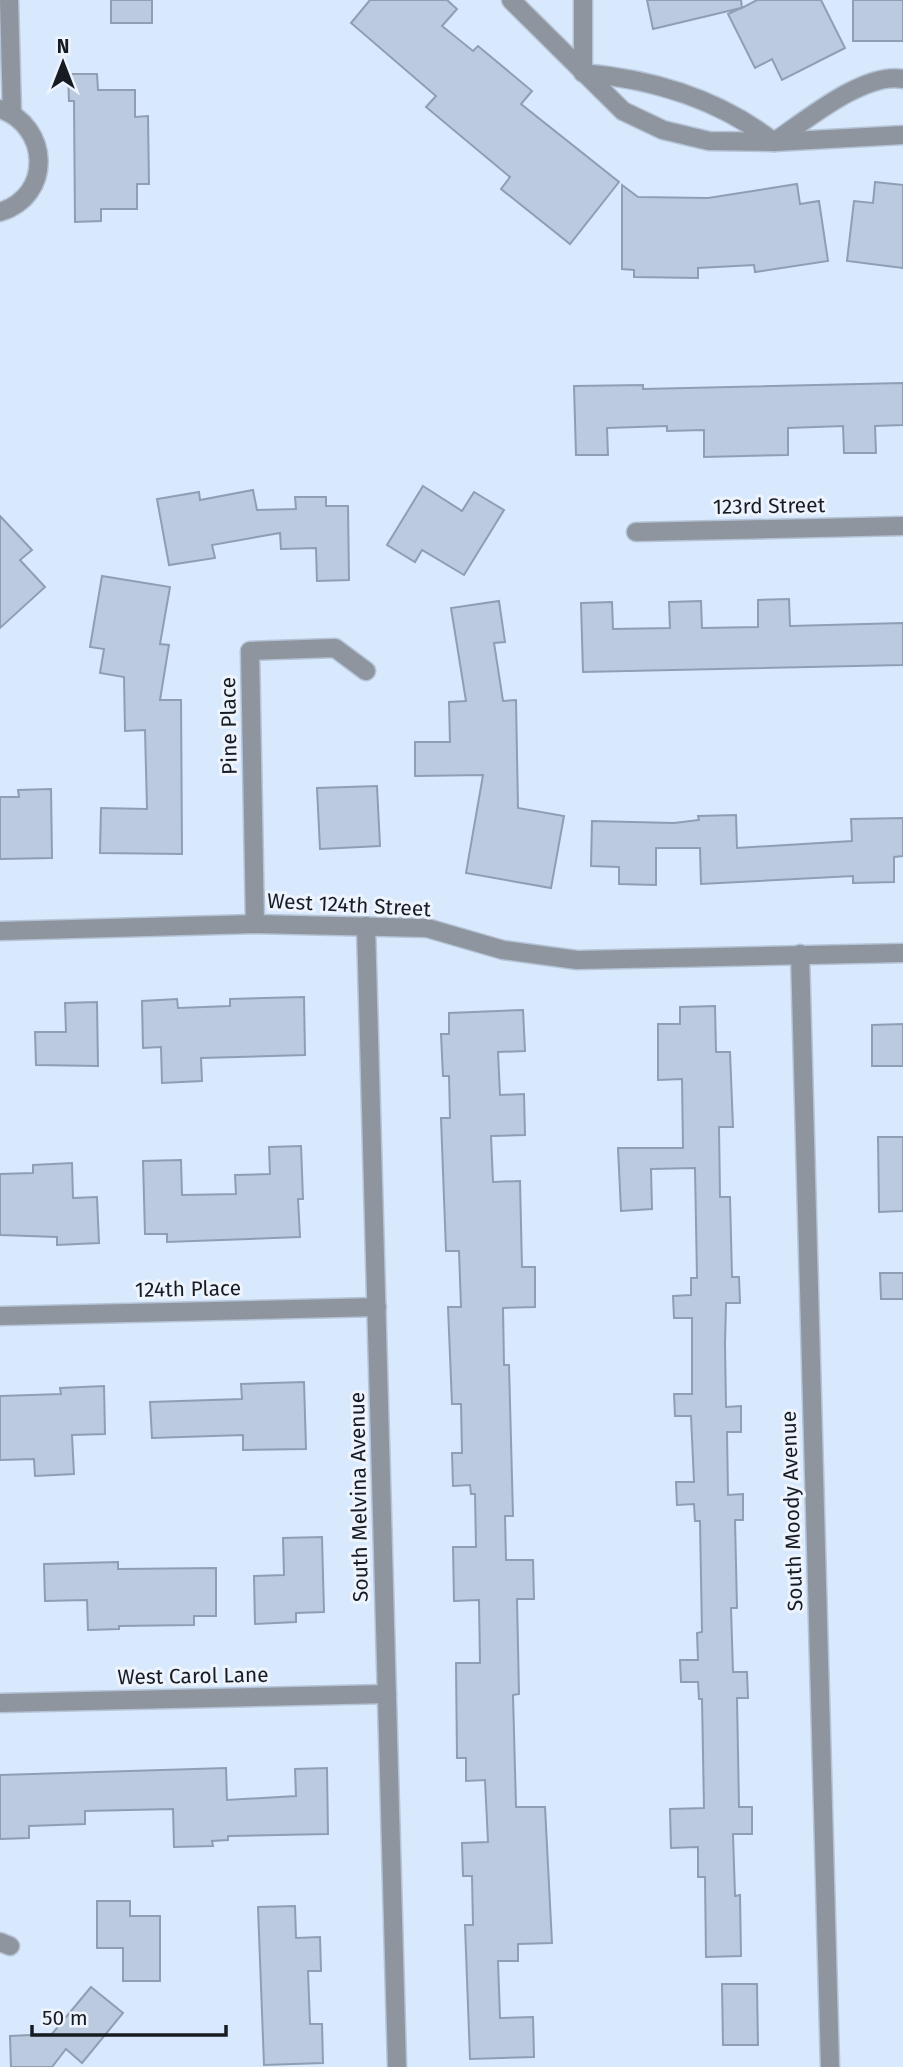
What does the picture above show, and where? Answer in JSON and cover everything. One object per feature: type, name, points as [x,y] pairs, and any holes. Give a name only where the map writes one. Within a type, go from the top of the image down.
[{"type":"street","points":[[0,212],[23,200],[34,186],[40,153],[35,137],[26,123],[6,111],[9,0]]},
{"type":"street","points":[[511,0],[623,111],[663,130],[709,141],[774,142],[903,135]]},
{"type":"street","points":[[583,0],[583,73]]},
{"type":"street","points":[[583,73],[629,77],[673,90],[743,118],[774,142]]},
{"type":"street","points":[[774,142],[836,100],[888,76],[903,79]]},
{"type":"street","name":"123rd Street","points":[[636,532],[903,526]]},
{"type":"street","name":"Pine Place","points":[[255,924],[250,651],[335,648],[366,671]]},
{"type":"street","name":"West 124th Street","points":[[0,931],[255,924],[427,929],[529,956],[577,960],[903,953]]},
{"type":"street","name":"South Melvina Avenue","points":[[366,926],[397,2067]]},
{"type":"street","name":"South Moody Avenue","points":[[800,954],[830,2067]]},
{"type":"street","name":"124th Place","points":[[0,1316],[377,1307]]},
{"type":"street","name":"West Carol Lane","points":[[0,1703],[387,1693]]},
{"type":"building","points":[[111,0],[152,0],[152,23],[111,23]]},
{"type":"building","points":[[370,0],[447,0],[457,9],[442,26],[473,51],[478,46],[532,91],[521,104],[619,182],[570,244],[501,189],[510,177],[426,107],[436,96],[351,23]]},
{"type":"building","points":[[647,0],[741,0],[742,8],[757,0],[821,0],[845,48],[782,80],[772,59],[755,68],[728,14],[741,8],[653,29]]},
{"type":"building","points":[[853,0],[903,0],[903,41],[853,41]]},
{"type":"building","points":[[68,74],[97,74],[98,90],[135,90],[135,117],[148,116],[149,184],[137,184],[137,209],[101,209],[101,221],[75,222],[74,101],[69,101]]},
{"type":"building","points":[[875,182],[903,185],[903,268],[847,261],[854,201],[873,203]]},
{"type":"building","points":[[797,184],[800,204],[819,201],[828,261],[755,272],[754,265],[698,268],[698,278],[634,277],[634,270],[622,269],[622,185],[638,197],[708,198]]},
{"type":"building","points":[[903,383],[903,425],[875,426],[876,453],[844,453],[843,426],[788,428],[788,455],[704,457],[704,430],[667,431],[667,426],[607,428],[608,455],[576,455],[574,386],[643,385],[643,389]]},
{"type":"building","points":[[423,486],[462,511],[474,492],[504,510],[464,575],[422,550],[415,562],[387,545]]},
{"type":"building","points":[[253,490],[257,510],[296,509],[295,497],[326,497],[326,506],[348,506],[349,580],[317,581],[316,548],[281,549],[280,533],[212,545],[215,558],[169,565],[157,499],[199,492],[200,500]]},
{"type":"building","points":[[0,516],[32,550],[20,560],[45,587],[0,628]]},
{"type":"building","points":[[102,576],[170,587],[160,644],[169,645],[160,700],[181,700],[182,854],[100,853],[101,808],[147,809],[145,730],[125,731],[124,677],[100,673],[104,649],[90,647]]},
{"type":"building","points":[[789,599],[790,626],[903,623],[903,665],[583,672],[581,603],[612,602],[613,629],[670,628],[669,602],[701,601],[702,628],[758,627],[758,600]]},
{"type":"building","points":[[499,601],[505,642],[494,643],[503,701],[516,700],[518,808],[564,816],[551,888],[466,873],[483,775],[415,776],[415,742],[450,742],[449,702],[466,701],[451,608]]},
{"type":"building","points":[[377,786],[380,846],[320,849],[317,788]]},
{"type":"building","points":[[51,789],[52,858],[0,859],[0,797],[19,797],[18,790]]},
{"type":"building","points":[[736,815],[737,848],[852,841],[851,819],[903,818],[903,856],[894,857],[894,882],[853,883],[853,876],[701,884],[700,848],[656,848],[656,885],[619,884],[619,867],[591,866],[592,821],[674,823],[699,820],[698,816]]},
{"type":"building","points":[[304,997],[305,1055],[201,1058],[202,1081],[162,1083],[161,1047],[143,1048],[142,1001],[177,999],[178,1008],[230,1006],[230,999]]},
{"type":"building","points":[[97,1002],[98,1066],[36,1065],[35,1032],[66,1032],[65,1003]]},
{"type":"building","points":[[715,1006],[716,1052],[730,1052],[733,1127],[719,1127],[720,1197],[730,1197],[732,1277],[739,1277],[740,1303],[726,1303],[726,1407],[741,1406],[741,1432],[727,1432],[728,1495],[743,1494],[743,1520],[735,1520],[737,1608],[731,1608],[733,1672],[747,1672],[748,1698],[737,1698],[739,1807],[752,1807],[752,1834],[733,1834],[735,1896],[740,1895],[741,1956],[706,1957],[705,1877],[698,1877],[698,1847],[671,1848],[670,1809],[704,1808],[702,1699],[699,1699],[698,1682],[681,1682],[680,1660],[698,1660],[697,1633],[702,1632],[700,1521],[695,1521],[694,1504],[677,1505],[676,1482],[694,1482],[691,1416],[675,1416],[674,1394],[692,1394],[692,1318],[674,1318],[673,1296],[691,1295],[691,1278],[697,1278],[695,1168],[651,1169],[652,1209],[621,1211],[618,1148],[683,1148],[682,1079],[658,1080],[658,1024],[680,1024],[680,1007]]},
{"type":"building","points":[[523,1010],[525,1051],[498,1052],[500,1095],[524,1094],[525,1135],[491,1136],[493,1182],[520,1181],[522,1267],[535,1267],[535,1307],[503,1308],[504,1365],[509,1365],[513,1516],[505,1516],[506,1560],[533,1560],[534,1599],[517,1599],[519,1694],[513,1695],[516,1807],[545,1807],[552,1943],[518,1944],[518,1961],[498,1961],[500,2018],[533,2017],[534,2057],[470,2059],[465,1925],[473,1925],[472,1876],[463,1876],[462,1843],[488,1842],[485,1780],[466,1781],[466,1758],[457,1758],[456,1663],[480,1663],[479,1600],[454,1601],[453,1547],[476,1547],[475,1494],[471,1494],[470,1485],[453,1486],[452,1453],[462,1453],[461,1404],[452,1404],[448,1307],[461,1307],[459,1251],[446,1251],[441,1118],[450,1118],[449,1076],[443,1076],[441,1034],[449,1034],[449,1013]]},
{"type":"building","points":[[903,1024],[903,1066],[872,1066],[872,1025]]},
{"type":"building","points":[[878,1137],[903,1137],[903,1211],[879,1212]]},
{"type":"building","points":[[301,1146],[303,1199],[298,1199],[300,1237],[167,1242],[167,1234],[145,1234],[143,1161],[181,1160],[182,1195],[236,1194],[235,1175],[270,1174],[269,1147]]},
{"type":"building","points":[[72,1163],[73,1198],[97,1197],[99,1243],[57,1245],[57,1237],[0,1235],[0,1174],[33,1173],[33,1165]]},
{"type":"building","points":[[880,1273],[903,1273],[903,1299],[881,1299]]},
{"type":"building","points":[[304,1382],[306,1449],[243,1450],[243,1435],[152,1438],[150,1402],[242,1399],[241,1384]]},
{"type":"building","points":[[104,1386],[105,1434],[72,1435],[74,1474],[35,1476],[34,1459],[0,1460],[0,1396],[61,1394],[60,1388]]},
{"type":"building","points":[[322,1537],[324,1612],[296,1613],[296,1622],[255,1624],[254,1576],[284,1575],[283,1538]]},
{"type":"building","points":[[118,1562],[118,1569],[216,1568],[216,1616],[194,1616],[194,1625],[119,1626],[119,1629],[88,1630],[87,1600],[45,1601],[44,1564]]},
{"type":"building","points":[[226,1768],[227,1800],[296,1796],[295,1769],[327,1768],[328,1834],[228,1836],[228,1840],[212,1841],[213,1846],[174,1847],[173,1809],[85,1811],[85,1824],[29,1826],[29,1838],[0,1839],[0,1775]]},
{"type":"building","points":[[97,1901],[130,1901],[130,1916],[160,1916],[160,1981],[123,1981],[123,1948],[97,1948]]},
{"type":"building","points":[[295,1906],[296,1938],[320,1937],[321,1971],[308,1971],[310,2024],[322,2024],[323,2063],[264,2065],[258,1907]]},
{"type":"building","points":[[722,1984],[757,1984],[758,2045],[723,2045]]},
{"type":"building","points":[[91,1987],[123,2013],[82,2063],[66,2049],[52,2067],[11,2067],[10,2036],[52,2034]]}]
